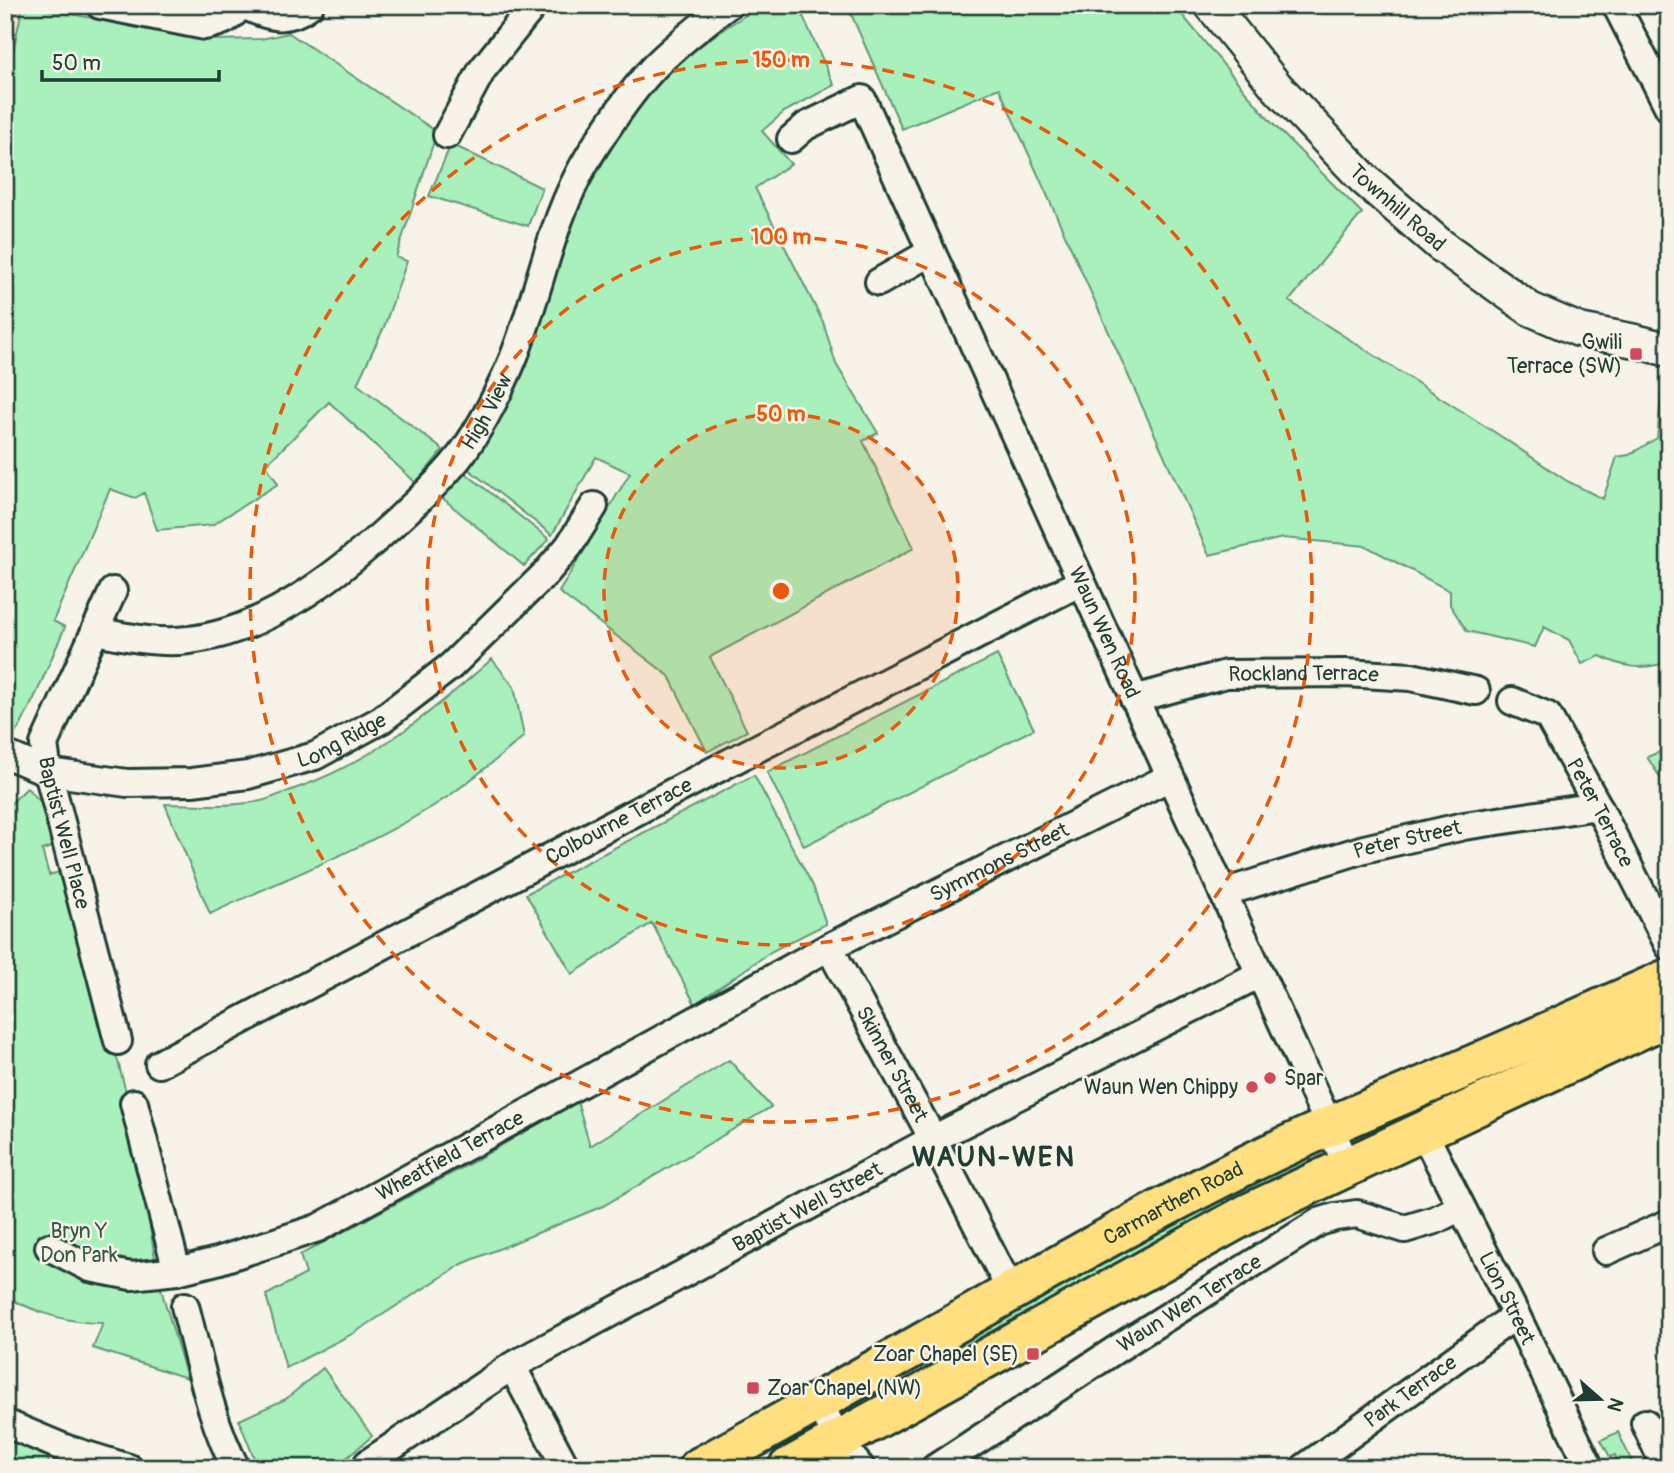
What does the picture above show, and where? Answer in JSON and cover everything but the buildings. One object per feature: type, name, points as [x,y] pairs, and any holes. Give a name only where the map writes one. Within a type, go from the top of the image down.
[{"type":"main road","name":"Carmarthen Road","points":[[698,1468],[820,1403],[1232,1172],[1328,1125],[1669,978]]},
{"type":"main road","name":"Carmarthen Road","points":[[788,1468],[850,1454],[1203,1238],[1347,1165],[1669,1016]]},
{"type":"street","points":[[100,5],[205,26],[233,17],[242,5],[274,18],[310,5]]},
{"type":"street","points":[[447,135],[482,70],[534,5]]},
{"type":"street","name":"High View","points":[[95,631],[145,641],[190,640],[223,633],[257,619],[324,582],[371,545],[440,479],[463,452],[485,416],[513,358],[553,235],[568,196],[588,157],[656,64],[728,5]]},
{"type":"street","name":"Townhill Road","points":[[1211,5],[1286,96],[1364,178],[1439,244],[1530,309],[1578,330],[1669,350]]},
{"type":"street","points":[[1616,5],[1669,108]]},
{"type":"street","name":"Waun Wen Road","points":[[791,139],[806,126],[862,99],[1347,1165]]},
{"type":"street","points":[[879,282],[931,252]]},
{"type":"street","name":"Townhill Road","points":[[1636,341],[1669,332]]},
{"type":"street","name":"Long Ridge","points":[[5,754],[48,772],[127,783],[192,782],[248,775],[315,756],[380,720],[452,666],[546,573],[569,546],[594,506]]},
{"type":"street","name":"Colbourne Terrace","points":[[159,1064],[713,771],[1081,582]]},
{"type":"street","name":"Baptist Well Place","points":[[113,591],[44,744],[48,772],[118,1041]]},
{"type":"street","name":"Rockland Terrace","points":[[1134,699],[1226,674],[1346,673],[1411,677],[1476,691]]},
{"type":"street","name":"Peter Terrace","points":[[1512,701],[1548,716],[1598,806],[1669,946]]},
{"type":"street","name":"Symmons Street","points":[[829,947],[1170,777]]},
{"type":"street","name":"Peter Street","points":[[1223,893],[1376,846],[1464,826],[1598,806]]},
{"type":"street","name":"Skinner Street","points":[[829,947],[933,1139],[1012,1293]]},
{"type":"street","name":"Wheatfield Terrace","points":[[49,1248],[90,1268],[131,1276],[177,1271],[318,1228],[829,947]]},
{"type":"street","name":"Baptist Well Street","points":[[368,1462],[512,1366],[933,1139],[1260,974]]},
{"type":"street","points":[[134,1103],[177,1271]]},
{"type":"street","name":"Lion Street","points":[[1423,1131],[1590,1468]]},
{"type":"street","name":"Waun Wen Terrace","points":[[935,1468],[1135,1337],[1319,1222],[1357,1214],[1405,1229],[1435,1220],[1461,1207]]},
{"type":"street","points":[[1606,1251],[1669,1223]]},
{"type":"street","points":[[185,1306],[206,1386],[228,1453],[236,1468]]},
{"type":"street","name":"Park Terrace","points":[[1304,1468],[1516,1315]]},
{"type":"street","points":[[512,1366],[566,1468]]},
{"type":"street","points":[[820,1403],[850,1454]]},
{"type":"street","points":[[5,1423],[67,1449],[129,1468]]},
{"type":"street","points":[[1645,1423],[1666,1468]]},
{"type":"shaded area","points":[[5,5],[23,5],[5,88]]},
{"type":"green space","points":[[23,5],[210,40],[261,39],[289,33],[437,132],[396,257],[407,261],[384,327],[357,384],[443,450],[416,483],[329,402],[266,465],[278,484],[212,525],[157,530],[144,493],[135,498],[110,489],[53,621],[65,627],[38,690],[12,737],[5,734],[5,88]]},
{"type":"green space","points":[[763,5],[798,5],[834,85],[784,112],[762,131],[791,164],[755,188],[823,322],[836,364],[878,433],[863,441],[914,548],[710,657],[747,731],[707,752],[669,676],[559,592],[630,473],[596,457],[552,535],[467,468],[560,247],[587,191],[619,136],[657,86],[680,63],[720,32]]},
{"type":"green space","points":[[847,5],[1174,5],[1270,121],[1362,213],[1289,301],[1567,481],[1603,499],[1617,457],[1629,455],[1657,438],[1664,370],[1669,370],[1669,670],[1665,663],[1632,667],[1600,656],[1582,664],[1569,640],[1544,627],[1535,647],[1467,631],[1450,605],[1450,591],[1366,546],[1283,538],[1209,555],[999,88],[902,129]]},
{"type":"green space","points":[[451,144],[542,188],[528,226],[429,196]]},
{"type":"green space","points":[[464,472],[549,539],[524,566],[441,497]]},
{"type":"green space","points":[[997,655],[1034,729],[804,846],[767,772]]},
{"type":"green space","points":[[492,659],[514,687],[524,736],[459,789],[421,814],[362,845],[210,914],[165,804],[225,805],[261,801],[325,777],[400,733],[447,698]]},
{"type":"green space","points":[[1669,748],[1669,791],[1647,757]]},
{"type":"green space","points":[[754,775],[813,886],[826,924],[772,951],[695,1004],[652,923],[572,974],[526,894]]},
{"type":"green space","name":"Bryn Y Don Park","points":[[27,788],[44,805],[55,846],[42,850],[49,875],[67,870],[130,1107],[159,1282],[187,1378],[93,1348],[103,1323],[53,1316],[5,1296],[5,809]]},
{"type":"green space","points":[[729,1060],[771,1107],[603,1206],[462,1264],[354,1333],[286,1368],[266,1295],[306,1274],[300,1255],[473,1162],[577,1101],[590,1146]]},
{"type":"green space","points":[[1317,1150],[1301,1171],[932,1375],[922,1358],[1227,1187]]},
{"type":"green space","points":[[323,1368],[372,1436],[348,1457],[325,1468],[258,1468],[239,1420],[286,1399]]},
{"type":"green space","points":[[1618,1432],[1635,1468],[1614,1468],[1619,1465],[1615,1455],[1610,1457],[1601,1440]]},
{"type":"green space","points":[[5,1438],[47,1455],[50,1468],[5,1468]]},
{"type":"place","name":"Gwili Terrace (SW)","points":[[1636,354]]},
{"type":"place","name":"Spar","points":[[1270,1078]]},
{"type":"place","name":"Waun Wen Chippy","points":[[1252,1087]]},
{"type":"place","name":"Zoar Chapel (SE)","points":[[1033,1354]]},
{"type":"place","name":"Zoar Chapel (NW)","points":[[753,1388]]},
{"type":"district","name":"WAUN-WEN","points":[[994,1157]]}]
